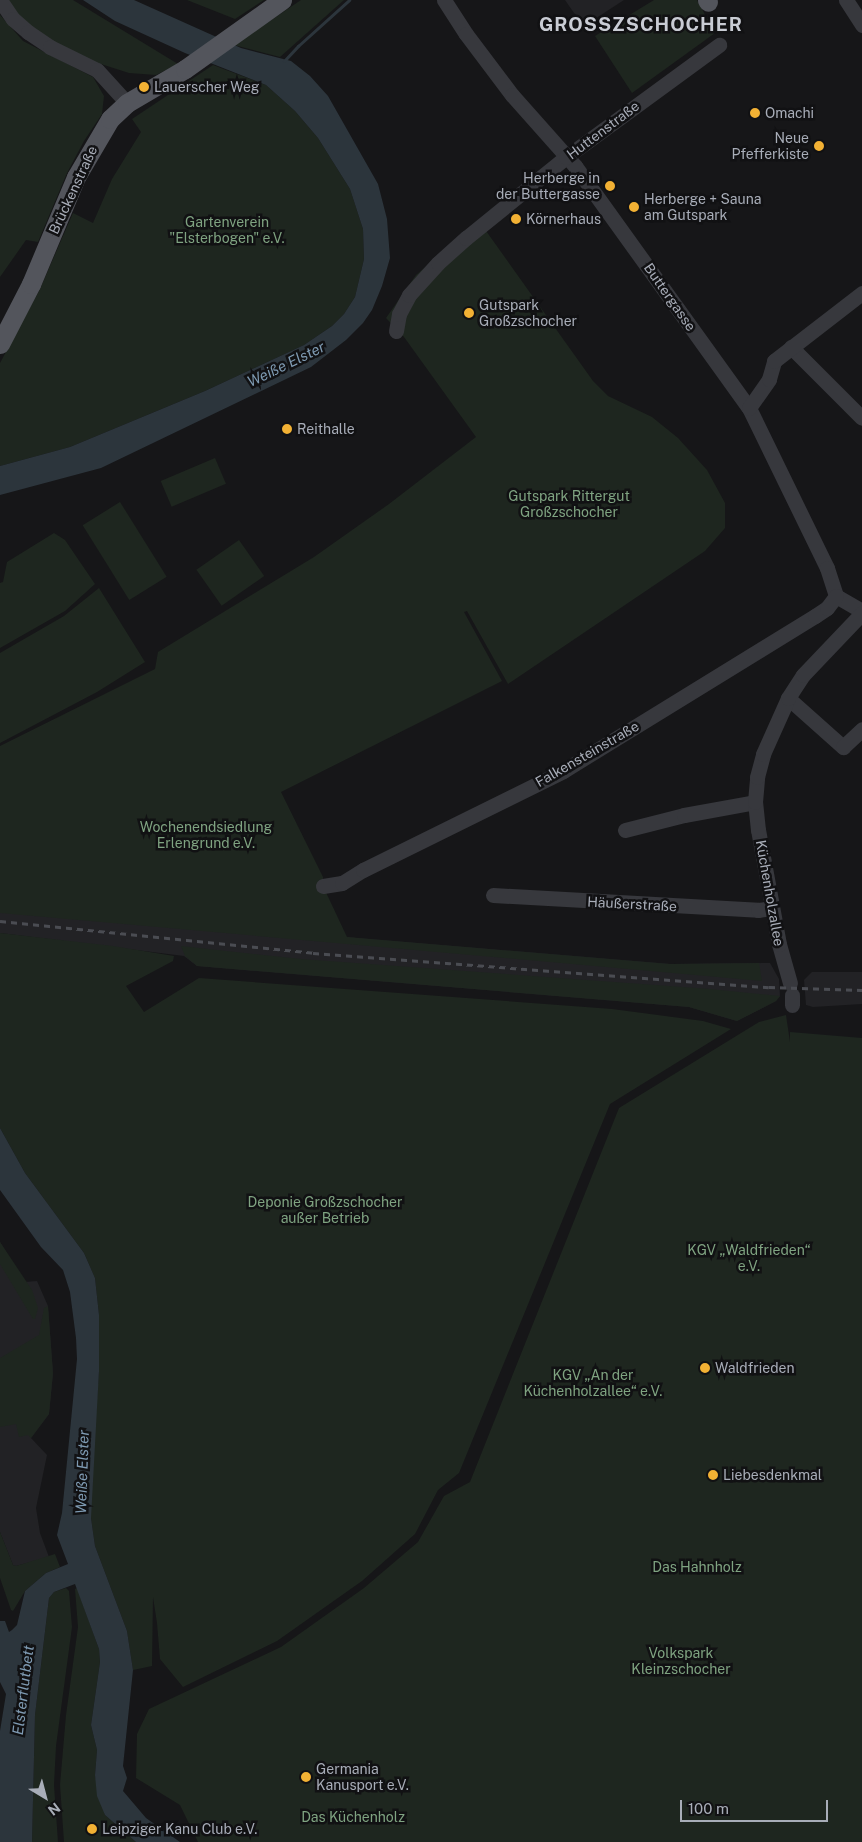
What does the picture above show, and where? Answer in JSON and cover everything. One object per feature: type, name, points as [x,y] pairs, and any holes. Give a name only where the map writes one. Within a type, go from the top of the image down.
[{"type":"main road","name":"Brückenstraße","points":[[0,344],[31,284],[76,177],[110,119],[127,103],[192,64],[282,0]]},
{"type":"street","points":[[0,0],[13,19],[28,32],[50,47],[97,70],[127,103]]},
{"type":"street","name":"Buttergasse","points":[[444,0],[466,34],[512,95],[566,158],[617,223],[749,408],[827,568],[836,596]]},
{"type":"street","points":[[846,0],[862,25]]},
{"type":"street","name":"Huttenstraße","points":[[396,331],[398,314],[409,295],[438,263],[466,238],[566,158],[719,45]]},
{"type":"street","points":[[749,408],[769,379],[774,361],[862,293]]},
{"type":"street","points":[[791,347],[862,418]]},
{"type":"street","points":[[836,596],[862,612]]},
{"type":"street","name":"Falkensteinstraße","points":[[323,886],[342,883],[363,870],[563,771],[815,616],[827,608],[836,596]]},
{"type":"street","name":"Küchenholzallee","points":[[791,994],[772,908],[755,802],[757,777],[763,754],[788,698],[804,675],[862,612]]},
{"type":"street","points":[[788,698],[843,746],[862,729]]},
{"type":"street","points":[[625,830],[684,815],[755,802]]},
{"type":"street","name":"Häußerstraße","points":[[493,896],[758,910],[772,908]]},
{"type":"shaded area","points":[[565,0],[624,0],[587,24],[574,13]]},
{"type":"shaded area","points":[[0,901],[357,938],[670,964],[770,963],[779,979],[780,996],[776,1001],[737,1021],[689,1007],[197,966],[184,956],[0,933]]},
{"type":"shaded area","points":[[812,972],[862,972],[862,1004],[813,1007],[806,1005],[804,980]]},
{"type":"shaded area","points":[[0,1242],[25,1282],[37,1281],[48,1306],[53,1373],[49,1414],[31,1438],[47,1455],[36,1508],[40,1533],[49,1557],[16,1566],[13,1565],[0,1532]]},
{"type":"green space","points":[[7,0],[73,0],[178,64],[156,75],[129,73],[79,57],[27,26]]},
{"type":"green space","points":[[187,0],[264,0],[235,19]]},
{"type":"green space","points":[[301,0],[344,0],[280,57],[234,45]]},
{"type":"green space","points":[[654,0],[697,0],[715,33],[632,93],[595,36]]},
{"type":"green space","points":[[0,15],[23,41],[93,77],[104,96],[102,114],[84,141],[67,173],[38,242],[26,240],[0,277]]},
{"type":"green space","name":"Gartenverein \"Elsterbogen\" e.V.","points":[[213,65],[266,85],[295,111],[318,138],[350,189],[363,229],[364,259],[355,297],[344,314],[332,326],[304,345],[205,391],[70,447],[0,466],[0,363],[40,289],[73,213],[93,223],[112,179],[141,132],[132,119]]},
{"type":"green space","points":[[479,221],[593,381],[608,396],[652,417],[678,438],[707,470],[725,503],[725,528],[705,551],[508,684],[467,611],[464,612],[502,681],[281,792],[323,877],[323,886],[347,937],[670,964],[759,963],[762,981],[0,913],[0,746],[155,669],[158,652],[314,557],[389,504],[476,437],[404,337],[386,318],[416,275]]},
{"type":"green space","points":[[215,458],[226,484],[172,507],[161,481]]},
{"type":"green space","points":[[120,502],[167,577],[129,600],[83,525]]},
{"type":"green space","points":[[54,533],[65,540],[95,584],[65,611],[0,648],[0,583],[3,582],[7,562]]},
{"type":"green space","points":[[239,540],[264,576],[222,606],[196,570]]},
{"type":"green space","points":[[99,588],[145,662],[97,692],[0,743],[0,653],[64,616]]},
{"type":"green space","name":"Deponie Großzschocher außer Betrieb","points":[[0,933],[113,946],[174,956],[173,961],[126,986],[144,1012],[199,978],[612,1009],[703,1021],[731,1029],[610,1104],[459,1473],[438,1490],[415,1534],[362,1581],[277,1641],[183,1687],[160,1659],[153,1597],[152,1666],[133,1670],[127,1631],[95,1546],[91,1518],[91,1482],[99,1371],[99,1315],[95,1278],[84,1253],[25,1173],[0,1128]]},
{"type":"green space","points":[[181,946],[301,959],[710,989],[780,996],[776,1001],[737,1021],[689,1007],[197,966],[185,956]]},
{"type":"green space","points":[[786,1015],[790,1042],[790,1032],[862,1038],[862,1842],[198,1842],[180,1805],[136,1778],[137,1734],[149,1709],[281,1647],[364,1588],[418,1542],[444,1496],[470,1482],[619,1108],[759,1022]]},
{"type":"green space","points":[[0,1242],[32,1290],[38,1308],[35,1319],[33,1319],[0,1264]]},
{"type":"green space","points":[[48,1306],[53,1373],[49,1414],[31,1438],[28,1435],[19,1437],[16,1424],[0,1427],[0,1358],[39,1335],[44,1308]]},
{"type":"green space","points":[[0,1532],[13,1565],[16,1566],[55,1554],[60,1567],[46,1573],[25,1591],[13,1611],[0,1578]]},
{"type":"green space","points":[[66,1588],[69,1591],[72,1627],[56,1746],[54,1785],[58,1842],[32,1842],[35,1715],[49,1598],[54,1592]]},
{"type":"green space","points":[[77,1588],[99,1649],[100,1662],[91,1725],[97,1750],[95,1775],[105,1815],[136,1842],[64,1842],[60,1785],[66,1715],[78,1627],[75,1589]]},
{"type":"water","name":"Weiße Elster","points":[[83,0],[134,0],[241,48],[291,61],[310,76],[328,96],[378,184],[387,219],[390,258],[382,286],[372,310],[363,323],[346,340],[311,367],[101,468],[0,495],[0,466],[70,447],[205,391],[304,345],[332,326],[344,314],[355,297],[364,259],[363,229],[350,189],[318,138],[295,111],[266,85],[185,53],[115,21]]},
{"type":"water","points":[[0,1128],[25,1173],[84,1253],[95,1278],[99,1315],[99,1371],[91,1518],[95,1546],[127,1631],[133,1670],[123,1766],[127,1778],[123,1791],[146,1818],[180,1842],[136,1842],[105,1815],[97,1796],[95,1775],[97,1750],[91,1725],[100,1662],[99,1649],[75,1584],[54,1592],[49,1598],[35,1715],[32,1842],[0,1842],[0,1731],[6,1694],[0,1682],[0,1621],[5,1621],[9,1632],[12,1630],[17,1625],[25,1591],[46,1573],[68,1564],[57,1535],[62,1513],[77,1359],[70,1292],[63,1270],[41,1247],[0,1190]]},
{"type":"waterway","points":[[284,61],[349,0]]},
{"type":"railway","points":[[0,921],[313,953],[769,987],[862,990]]},
{"type":"place","name":"Lauerscher Weg","points":[[144,87]]},
{"type":"place","name":"Omachi","points":[[755,113]]},
{"type":"place","name":"Neue Pfefferkiste","points":[[819,146]]},
{"type":"place","name":"Herberge in der Buttergasse","points":[[610,186]]},
{"type":"place","name":"Herberge + Sauna am Gutspark","points":[[634,207]]},
{"type":"place","name":"Körnerhaus","points":[[516,219]]},
{"type":"place","name":"Gutspark Großzschocher","points":[[469,313]]},
{"type":"place","name":"Reithalle","points":[[287,429]]},
{"type":"place","name":"Waldfrieden","points":[[705,1368]]},
{"type":"place","name":"Liebesdenkmal","points":[[713,1475]]},
{"type":"place","name":"Germania Kanusport e.V.","points":[[306,1777]]},
{"type":"place","name":"Leipziger Kanu Club e.V.","points":[[92,1829]]},
{"type":"district","name":"GROSSZSCHOCHER","points":[[641,25]]},
{"type":"park label","name":"Gutspark Rittergut Großzschocher","points":[[569,504]]},
{"type":"park label","name":"Wochenendsiedlung Erlengrund e.V.","points":[[206,836]]},
{"type":"park label","name":"KGV „Waldfrieden“ e.V.","points":[[749,1258]]},
{"type":"park label","name":"KGV „An der Küchenholzallee“ e.V.","points":[[593,1384]]},
{"type":"park label","name":"Das Hahnholz","points":[[697,1567]]},
{"type":"park label","name":"Volkspark Kleinzschocher","points":[[681,1662]]},
{"type":"park label","name":"Das Küchenholz","points":[[353,1817]]},
{"type":"water label","name":"Elsterflutbett","points":[[23,1690]]}]
